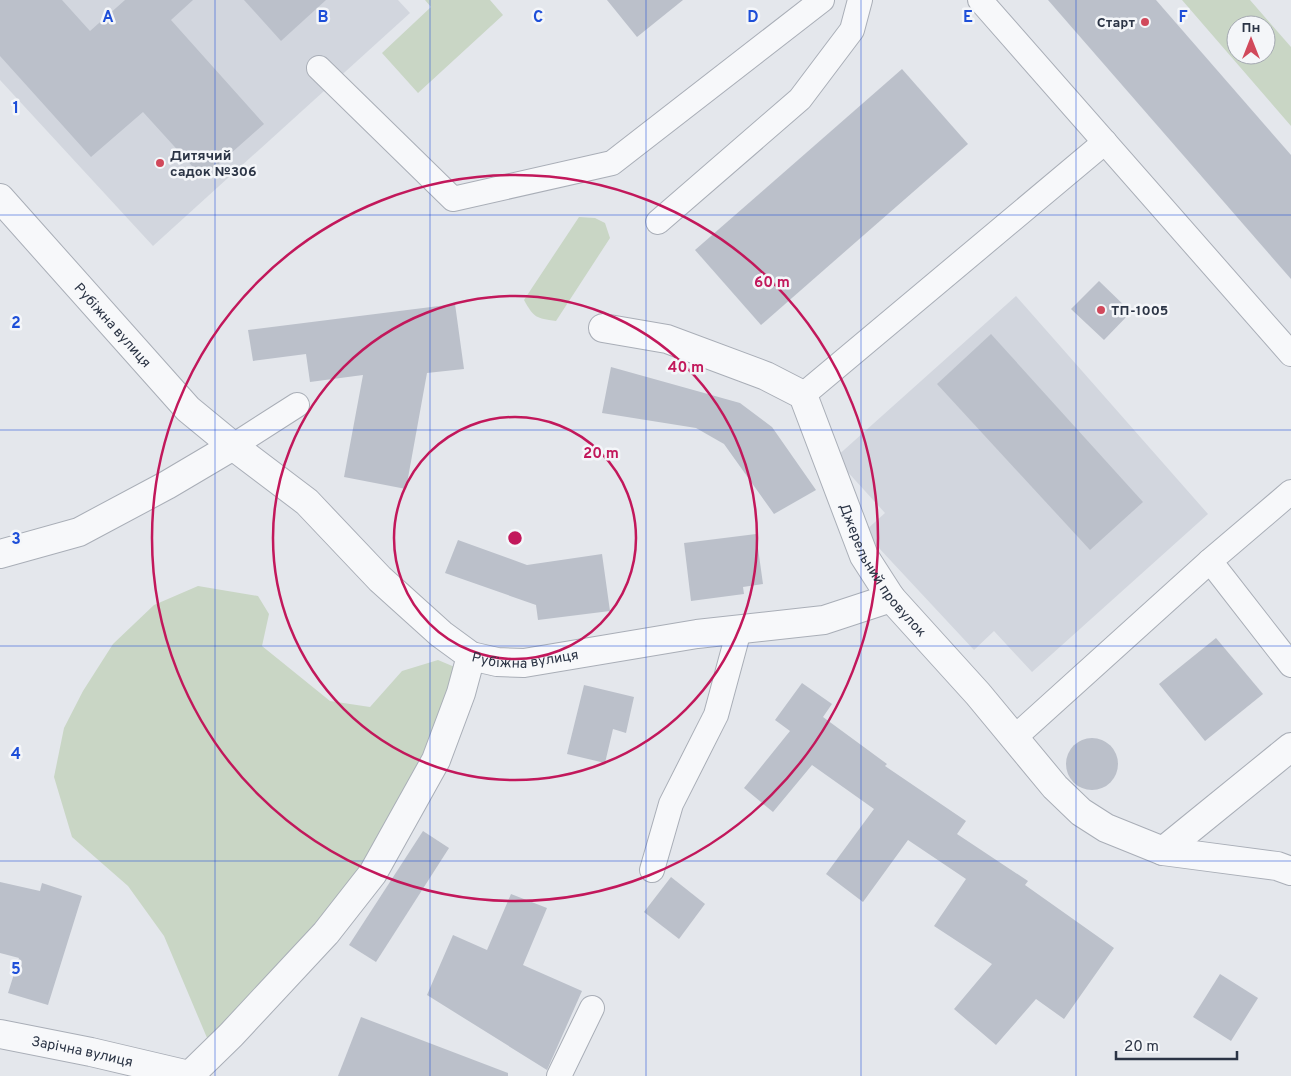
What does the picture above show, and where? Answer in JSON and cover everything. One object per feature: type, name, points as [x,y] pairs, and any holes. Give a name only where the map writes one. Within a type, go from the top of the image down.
[{"type":"street","name":"Рубіжна вулиця","points":[[0,198],[188,409],[307,502],[380,579],[441,634],[471,656],[497,662],[524,662],[738,630],[824,620],[891,598]]},
{"type":"street","points":[[603,328],[667,339],[766,376],[803,395]]},
{"type":"street","name":"Джерельний провулок","points":[[803,395],[864,556],[891,598],[978,694],[1055,787],[1081,812],[1106,828],[1163,851],[1278,866],[1291,871]]},
{"type":"street","points":[[0,554],[79,532],[233,446]]},
{"type":"street","points":[[191,1075],[326,933],[374,873],[436,760],[461,694],[471,656]]},
{"type":"street","points":[[1163,851],[1291,746]]},
{"type":"street","name":"Зарічна вулиця","points":[[0,1034],[191,1075]]},
{"type":"lane","points":[[319,68],[453,199],[612,163],[822,0]]},
{"type":"lane","points":[[658,222],[800,99],[852,30],[860,0]]},
{"type":"lane","points":[[980,0],[1291,354]]},
{"type":"lane","points":[[803,395],[1105,142]]},
{"type":"lane","points":[[233,446],[297,404]]},
{"type":"lane","points":[[1014,738],[1291,492]]},
{"type":"lane","points":[[1210,562],[1291,665]]},
{"type":"lane","points":[[652,870],[671,804],[716,715],[738,630]]},
{"type":"lane","points":[[559,1076],[592,1008]]},
{"type":"shaded area","name":"Дитячий садок №306","points":[[0,0],[398,0],[410,13],[153,246],[0,80]]},
{"type":"shaded area","points":[[1016,296],[1208,514],[1032,672],[994,631],[974,650],[864,532],[885,513],[835,458]]},
{"type":"green space","points":[[425,0],[490,0],[503,15],[418,93],[382,53],[431,7]]},
{"type":"green space","points":[[1182,0],[1250,0],[1263,15],[1226,15],[1226,51]]},
{"type":"green space","points":[[1276,30],[1291,47],[1291,126],[1238,65],[1276,65]]},
{"type":"green space","points":[[579,217],[595,218],[605,223],[610,238],[556,321],[540,318],[533,314],[524,300]]},
{"type":"green space","points":[[198,586],[258,596],[269,614],[262,646],[330,701],[370,707],[402,671],[438,660],[457,668],[393,834],[213,1052],[164,936],[128,886],[72,837],[54,777],[64,728],[83,691],[113,644],[154,605]]},
{"type":"building","points":[[0,0],[62,0],[90,31],[125,0],[193,0],[171,20],[264,124],[203,178],[143,112],[91,157],[0,56]]},
{"type":"building","points":[[244,0],[326,0],[281,41]]},
{"type":"building","points":[[607,0],[683,0],[637,37]]},
{"type":"building","points":[[1048,0],[1156,0],[1291,155],[1291,279]]},
{"type":"building","points":[[902,69],[968,144],[761,325],[695,250]]},
{"type":"building","name":"ТП-1005","points":[[1099,281],[1131,312],[1104,340],[1071,309]]},
{"type":"building","points":[[455,304],[464,369],[427,373],[406,489],[344,477],[363,375],[310,382],[306,354],[253,361],[248,330]]},
{"type":"building","points":[[991,334],[1143,502],[1090,550],[937,384]]},
{"type":"building","points":[[611,367],[740,403],[772,427],[816,490],[774,514],[724,444],[696,428],[602,413]]},
{"type":"building","points":[[756,534],[763,584],[743,587],[744,594],[691,601],[684,543]]},
{"type":"building","points":[[458,540],[527,565],[602,554],[610,611],[538,620],[536,605],[445,573]]},
{"type":"building","points":[[1216,638],[1263,694],[1205,741],[1159,684]]},
{"type":"building","points":[[802,683],[832,704],[823,717],[887,764],[885,766],[966,821],[957,834],[1028,881],[1025,885],[1114,948],[1064,1019],[1036,999],[996,1045],[954,1009],[992,964],[934,926],[966,879],[908,840],[863,902],[826,874],[874,809],[812,765],[773,812],[744,788],[790,731],[775,720]]},
{"type":"building","points":[[584,685],[634,697],[626,733],[613,729],[605,763],[567,754]]},
{"type":"building","points":[[1092,738],[1102,740],[1110,746],[1116,754],[1118,764],[1116,774],[1110,782],[1102,788],[1092,790],[1082,788],[1074,782],[1068,774],[1066,764],[1068,754],[1074,746],[1082,740]]},
{"type":"building","points":[[423,831],[449,848],[376,962],[349,945]]},
{"type":"building","points":[[671,877],[705,904],[679,939],[644,912]]},
{"type":"building","points":[[0,882],[40,891],[42,883],[82,896],[48,1005],[8,993],[19,958],[0,953]]},
{"type":"building","points":[[511,894],[547,908],[523,965],[582,991],[547,1070],[427,995],[453,935],[487,950]]},
{"type":"building","points":[[1220,974],[1258,998],[1231,1041],[1193,1017]]},
{"type":"building","points":[[361,1017],[508,1073],[508,1076],[338,1076]]},
{"type":"place","name":"Старт","points":[[1145,22]]},
{"type":"place","name":"Дитячий садок №306","points":[[160,163]]},
{"type":"place","name":"ТП-1005","points":[[1101,310]]}]
